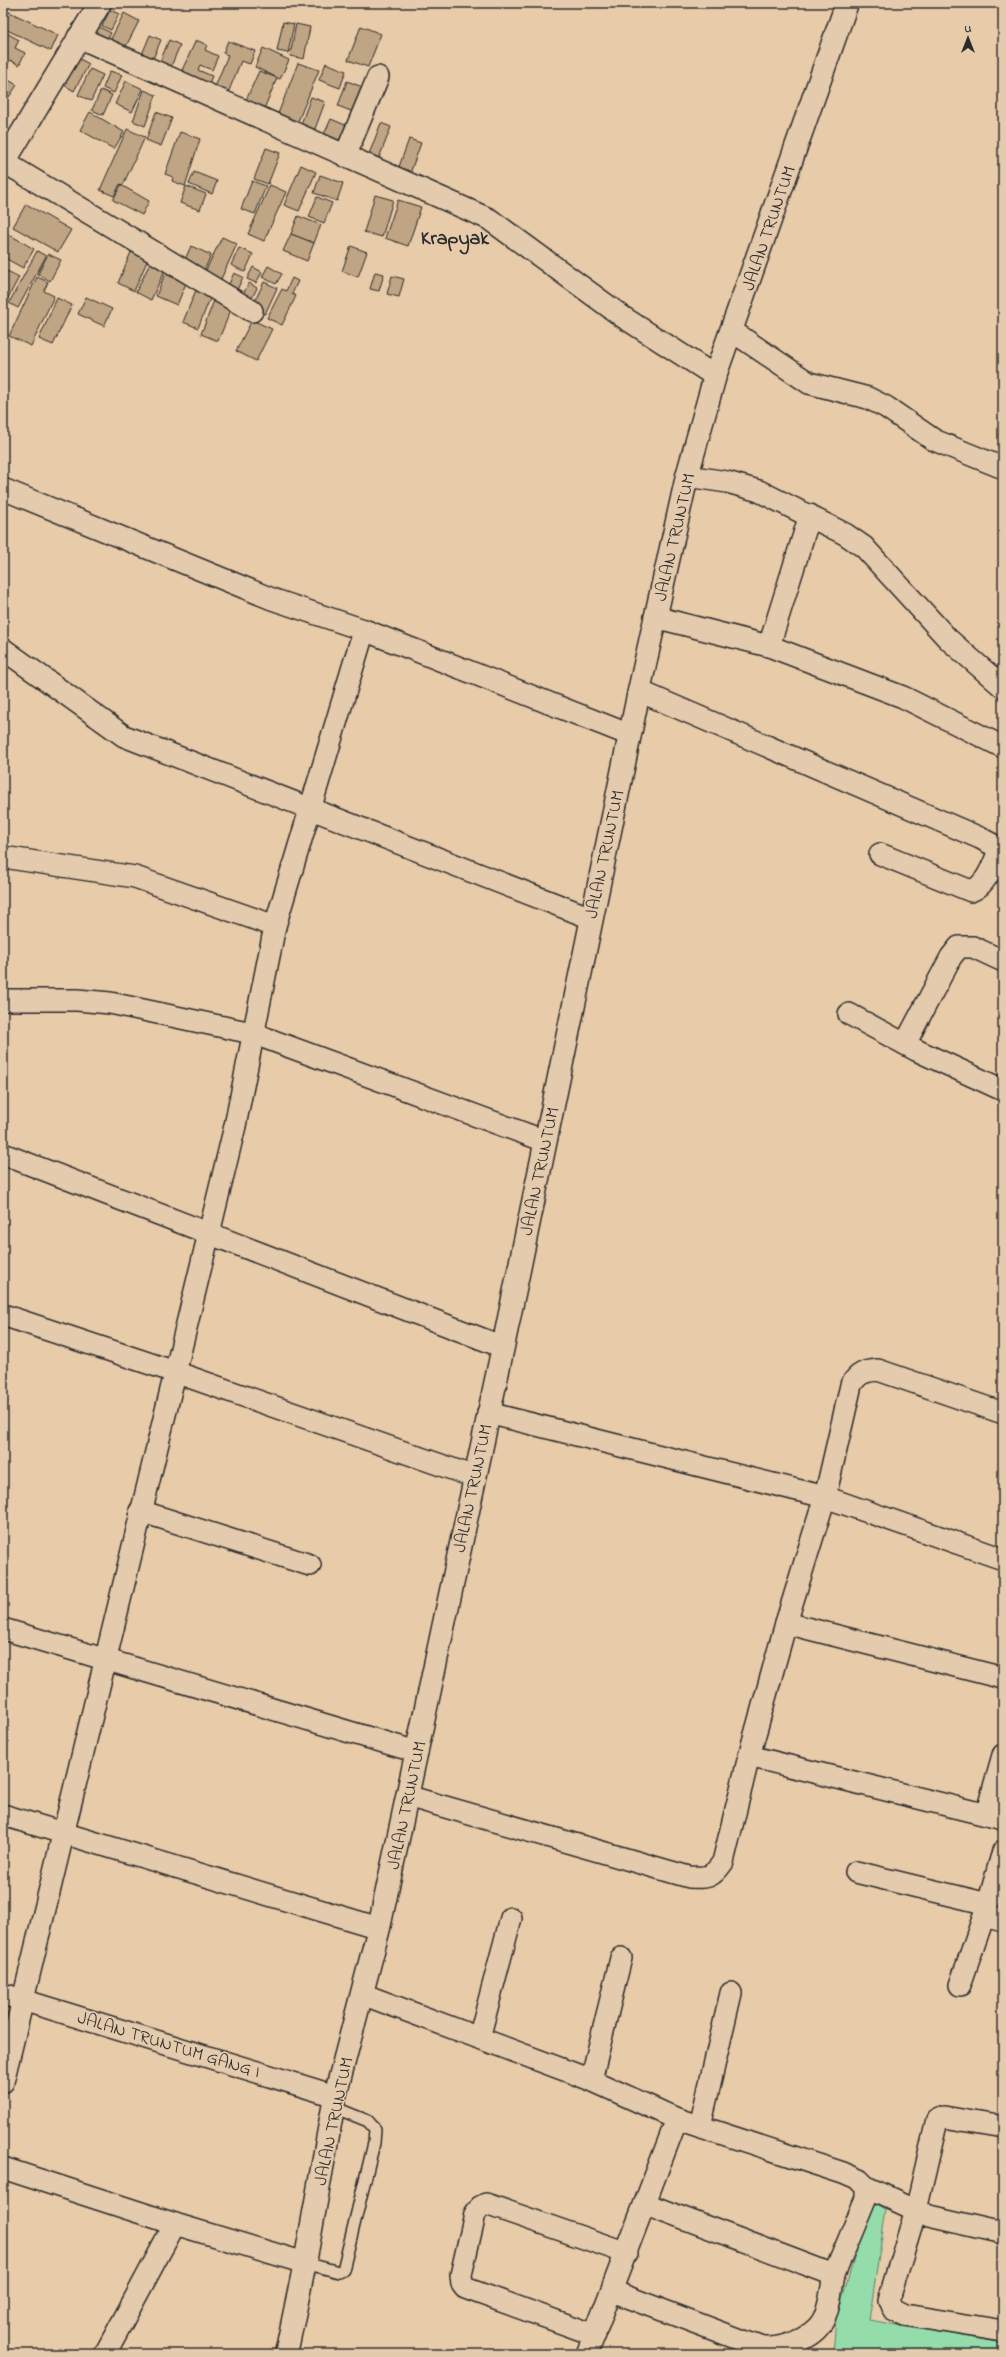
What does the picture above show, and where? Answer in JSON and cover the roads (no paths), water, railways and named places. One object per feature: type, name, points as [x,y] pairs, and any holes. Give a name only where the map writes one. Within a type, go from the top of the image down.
[{"type":"street","points":[[100,3],[3,163],[252,310]]},
{"type":"street","name":"JALAN TRUNTUM","points":[[286,2354],[305,2263],[334,2102],[379,1928],[503,1347],[638,691],[687,476],[715,376],[847,3]]},
{"type":"street","points":[[78,37],[489,219],[617,312],[715,376]]},
{"type":"street","points":[[345,156],[378,77]]},
{"type":"street","points":[[732,331],[809,383],[868,398],[886,407],[934,440],[1003,468]]},
{"type":"street","points":[[687,476],[727,482],[759,491],[810,515],[864,547],[948,639],[1003,687]]},
{"type":"street","points":[[3,489],[272,599],[364,630],[630,735]]},
{"type":"street","points":[[769,646],[810,515]]},
{"type":"street","points":[[656,617],[769,646],[903,697],[1003,747]]},
{"type":"street","points":[[3,2082],[12,1996],[64,1833],[207,1233],[235,1126],[252,1033],[275,926],[364,630]]},
{"type":"street","points":[[3,649],[124,736],[310,810],[591,918]]},
{"type":"street","points":[[638,691],[980,838],[1001,850],[979,888],[972,891],[880,854]]},
{"type":"street","points":[[3,857],[135,877],[275,926]]},
{"type":"street","points":[[905,1044],[950,957],[958,947],[973,947],[1003,961]]},
{"type":"street","points":[[3,1000],[77,1000],[110,1003],[252,1033],[545,1141]]},
{"type":"street","points":[[849,1014],[905,1044],[1003,1090]]},
{"type":"street","points":[[3,1154],[503,1347]]},
{"type":"street","points":[[3,1315],[175,1372],[475,1477]]},
{"type":"street","points":[[408,1791],[669,1866],[694,1867],[723,1862],[749,1756],[786,1623],[825,1497],[851,1385],[863,1372],[878,1370],[1003,1413]]},
{"type":"street","points":[[488,1413],[825,1497],[1003,1559]]},
{"type":"street","points":[[140,1511],[310,1565]]},
{"type":"street","points":[[786,1623],[1003,1678]]},
{"type":"street","points":[[3,1629],[105,1661],[417,1752]]},
{"type":"street","points":[[749,1756],[994,1817],[1003,1756]]},
{"type":"street","points":[[3,1815],[379,1928]]},
{"type":"street","points":[[960,1985],[992,1914],[1003,1851]]},
{"type":"street","points":[[856,1872],[992,1914]]},
{"type":"street","points":[[479,2038],[511,1918]]},
{"type":"street","points":[[591,2080],[620,1958]]},
{"type":"street","points":[[700,2126],[731,1993]]},
{"type":"street","points":[[362,1994],[591,2080],[677,2119],[843,2173],[859,2180],[866,2187],[929,2216],[1003,2233]]},
{"type":"street","name":"JALAN TRUNTUM GANG I","points":[[12,1996],[334,2102]]},
{"type":"street","points":[[1003,2127],[944,2117],[937,2120],[916,2210],[889,2299],[893,2309],[905,2315],[1003,2331]]},
{"type":"street","points":[[587,2354],[646,2204],[677,2119]]},
{"type":"street","points":[[3,2168],[175,2224],[305,2263]]},
{"type":"street","points":[[612,2291],[744,2348],[775,2348],[797,2341],[812,2333],[822,2322],[828,2307],[834,2275],[866,2198],[866,2187]]},
{"type":"street","points":[[595,2335],[465,2288],[462,2284],[461,2275],[475,2214],[480,2207],[486,2204],[626,2253]]},
{"type":"street","points":[[646,2204],[834,2275]]},
{"type":"street","points":[[105,2354],[175,2224]]},
{"type":"lane","points":[[305,2263],[339,2272],[344,2270],[374,2143],[375,2129],[368,2121],[334,2102]]},
{"type":"district","name":"Krapyak","points":[[455,237]]}]
